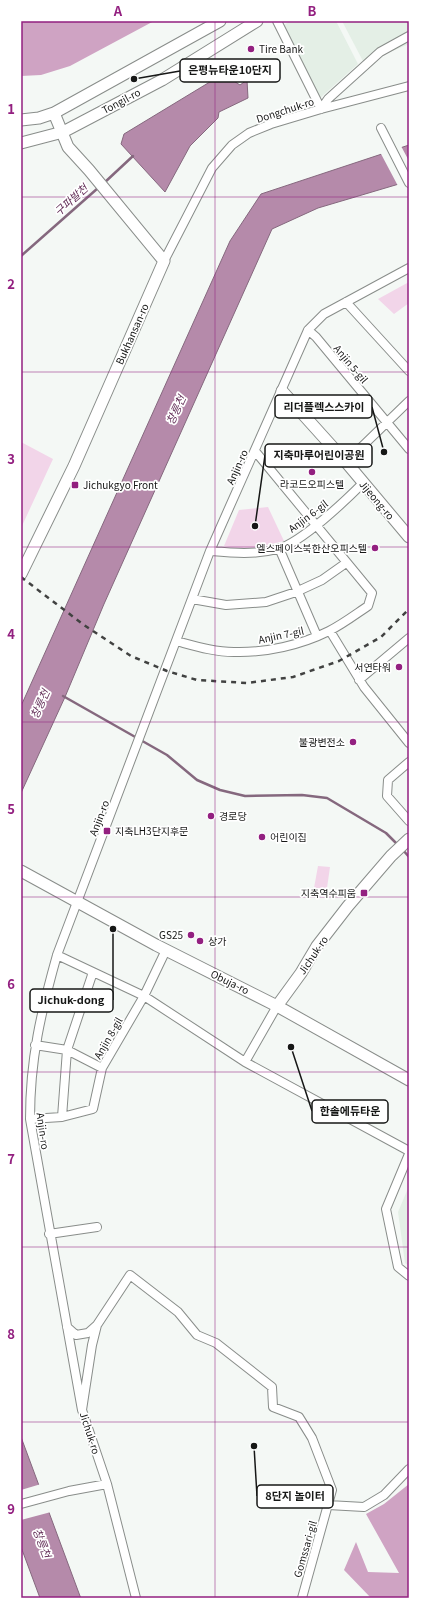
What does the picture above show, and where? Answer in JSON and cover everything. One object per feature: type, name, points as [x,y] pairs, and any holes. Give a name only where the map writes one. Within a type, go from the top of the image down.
[{"type":"main road","points":[[21,120],[39,118],[54,113],[220,21]]},
{"type":"main road","name":"Tongil-ro","points":[[21,143],[63,132],[162,80],[257,21]]},
{"type":"main road","points":[[54,113],[68,147],[89,170],[164,261]]},
{"type":"main road","name":"Bukhansan-ro","points":[[23,566],[74,466],[164,261]]},
{"type":"main road","name":"Jijeong-ro","points":[[282,391],[346,462],[409,537]]},
{"type":"main road","name":"Jichuk-ro","points":[[277,1006],[301,973],[317,946],[348,906],[391,856],[409,839]]},
{"type":"main road","name":"Obuja-ro","points":[[21,871],[166,950],[277,1006],[409,1080]]},
{"type":"street","points":[[277,21],[321,109],[328,99],[380,52],[409,36]]},
{"type":"street","name":"Dongchuk-ro","points":[[164,261],[212,168],[232,145],[249,133],[271,124],[409,86]]},
{"type":"street","points":[[383,131],[409,183]]},
{"type":"street","name":"Anjin-ro","points":[[82,1410],[30,1119],[30,1086],[35,1045],[45,998],[57,955],[210,551],[308,330],[324,314],[409,268]]},
{"type":"street","points":[[346,302],[409,371]]},
{"type":"street","name":"Anjin 5-gil","points":[[308,330],[316,337],[409,449]]},
{"type":"street","points":[[346,462],[409,401]]},
{"type":"street","points":[[192,599],[226,605],[266,602],[296,592],[322,580],[346,563],[255,451]]},
{"type":"street","name":"Anjin 6-gil","points":[[210,551],[240,554],[279,548],[315,525],[363,483]]},
{"type":"street","points":[[279,548],[296,592],[317,636]]},
{"type":"street","name":"Anjin 7-gil","points":[[176,641],[205,649],[234,652],[267,650],[302,642],[317,636],[330,630],[368,606],[372,593],[346,563]]},
{"type":"street","points":[[330,630],[359,680],[409,743]]},
{"type":"street","points":[[359,680],[409,638]]},
{"type":"street","points":[[409,762],[388,780],[387,796],[409,821]]},
{"type":"street","name":"Anjin 8-gil","points":[[30,1119],[62,1117],[93,1109],[102,1068],[144,996],[166,950]]},
{"type":"street","points":[[57,955],[144,996],[245,1062],[409,1153],[386,1209],[398,1267],[409,1276]]},
{"type":"street","points":[[62,1117],[67,1050],[93,972]]},
{"type":"street","name":"Jichuk-ro","points":[[245,1062],[277,1006]]},
{"type":"street","points":[[35,1045],[67,1050],[102,1068]]},
{"type":"street","points":[[50,1234],[97,1227]]},
{"type":"street","name":"Jichuk-ro","points":[[130,1274],[97,1325],[92,1345],[82,1410],[107,1484],[136,1598]]},
{"type":"street","name":"Gomssari-gil","points":[[130,1274],[178,1312],[197,1335],[216,1342],[272,1387],[273,1407],[299,1418],[312,1438],[332,1490],[302,1598]]},
{"type":"street","points":[[67,1327],[76,1335],[88,1333],[97,1325]]},
{"type":"street","points":[[328,1505],[364,1507],[384,1495],[409,1469]]},
{"type":"street","points":[[21,1504],[69,1490],[107,1484]]},
{"type":"shaded area","points":[[21,21],[154,21],[70,66],[41,75],[21,76]]},
{"type":"shaded area","points":[[290,21],[336,21],[358,64],[320,98],[284,25]]},
{"type":"shaded area","points":[[342,21],[409,21],[409,44],[364,63]]},
{"type":"shaded area","points":[[409,282],[409,303],[394,314],[378,299]]},
{"type":"shaded area","points":[[21,442],[53,459],[21,528]]},
{"type":"shaded area","points":[[268,507],[284,541],[254,547],[239,548],[224,546],[239,510]]},
{"type":"shaded area","points":[[318,866],[330,867],[327,888],[314,888]]},
{"type":"shaded area","points":[[409,1186],[409,1266],[405,1263],[398,1212]]},
{"type":"shaded area","points":[[409,1484],[409,1598],[371,1598],[344,1570],[356,1542],[368,1572],[399,1573],[366,1514],[384,1504]]},
{"type":"water","points":[[223,74],[240,85],[247,80],[248,98],[219,112],[218,118],[190,146],[165,192],[121,144],[124,134]]},
{"type":"water","name":"창릉천","points":[[409,145],[409,181],[318,208],[272,229],[21,793],[21,706],[230,241],[261,194]]},
{"type":"water","name":"창릉천","points":[[21,1437],[81,1598],[40,1598],[21,1547]]},
{"type":"pier","points":[[401,146],[409,161],[409,183],[398,186],[380,152]]},
{"type":"pier","points":[[41,1484],[51,1512],[21,1520],[21,1490]]},
{"type":"waterway","name":"구파발천","points":[[104,183],[133,156]]},
{"type":"waterway","name":"구파발천","points":[[21,256],[98,188]]},
{"type":"waterway","points":[[63,696],[167,755],[197,780],[220,790],[245,796],[302,795],[327,798],[386,833],[398,845]]},
{"type":"waterway","points":[[403,850],[409,857]]},
{"type":"railway","points":[[21,577],[84,625],[131,656],[167,671],[197,680],[247,683],[293,677],[339,661],[381,637],[409,609]]},
{"type":"place","name":"Tire Bank","points":[[251,49]]},
{"type":"place","name":"은평뉴타운10단지","points":[[134,79]]},
{"type":"place","name":"리더플렉스스카이","points":[[384,452]]},
{"type":"place","name":"라코드오피스텔","points":[[312,472]]},
{"type":"place","name":"Jichukgyo Front","points":[[75,485]]},
{"type":"place","name":"지축마루어린이공원","points":[[255,526]]},
{"type":"place","name":"엘스페이스북한산오피스텔","points":[[375,548]]},
{"type":"place","name":"서연타워","points":[[399,667]]},
{"type":"place","name":"불광변전소","points":[[353,742]]},
{"type":"place","name":"경로당","points":[[211,816]]},
{"type":"place","name":"지축LH3단지후문","points":[[107,831]]},
{"type":"place","name":"어린이집","points":[[262,837]]},
{"type":"place","name":"지축역수피움","points":[[364,893]]},
{"type":"place","name":"Jichuk-dong","points":[[113,929]]},
{"type":"place","name":"GS25","points":[[191,935]]},
{"type":"place","name":"상가","points":[[200,941]]},
{"type":"place","name":"한솔에듀타운","points":[[291,1047]]},
{"type":"place","name":"8단지 놀이터","points":[[254,1446]]}]
